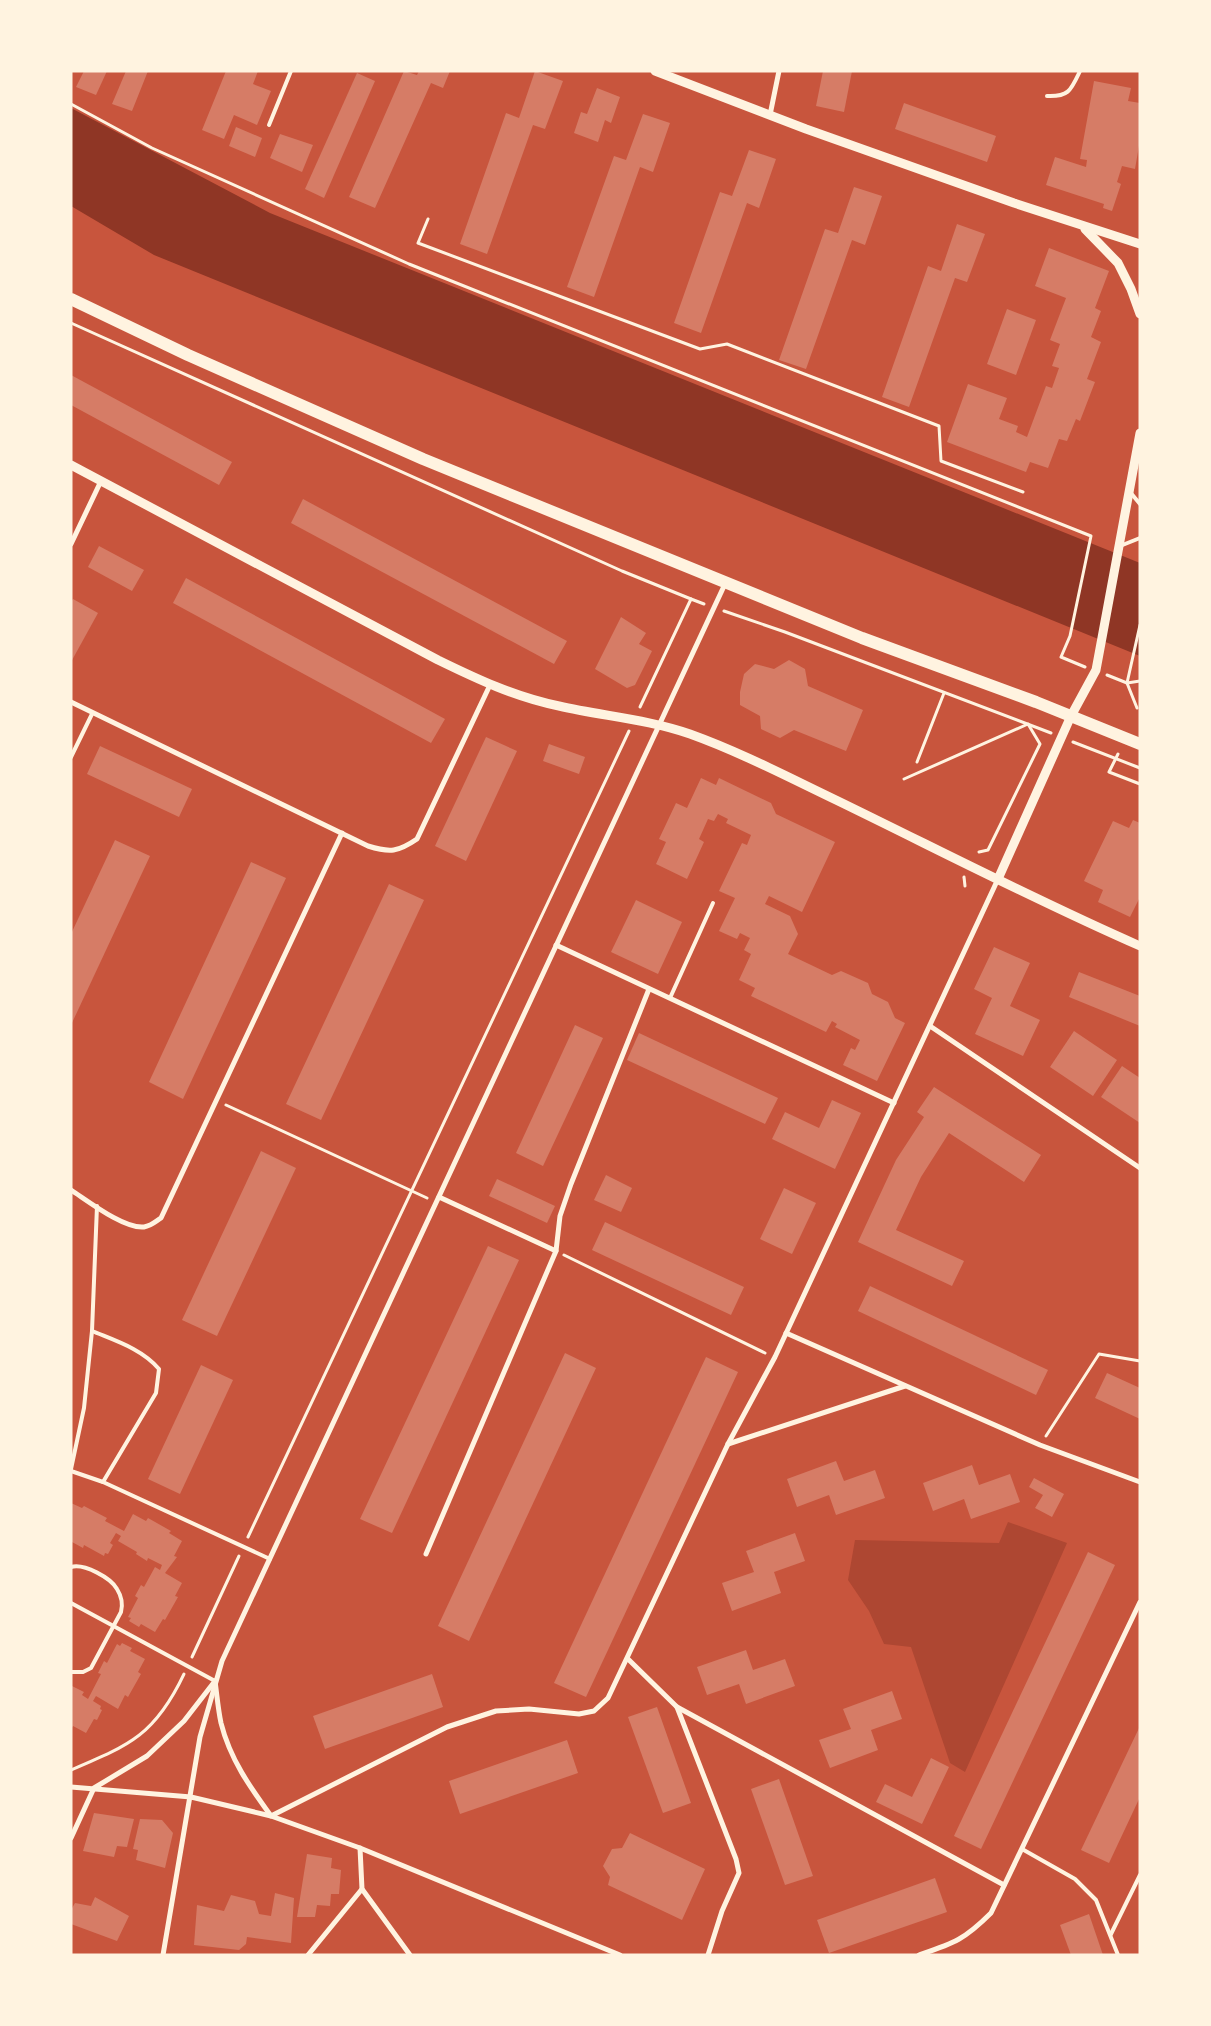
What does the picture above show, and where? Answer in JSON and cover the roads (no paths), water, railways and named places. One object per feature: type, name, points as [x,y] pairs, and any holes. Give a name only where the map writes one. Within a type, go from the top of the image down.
[{"type":"main road","points":[[71,299],[188,355],[369,436],[725,583],[1140,744]]},
{"type":"street","points":[[655,71],[770,115],[1083,227],[1140,244]]},
{"type":"street","points":[[770,115],[778,71]]},
{"type":"street","points":[[1083,227],[1118,263],[1131,289],[1140,314]]},
{"type":"street","points":[[271,1816],[447,1727],[496,1711],[529,1709],[580,1714],[594,1711],[608,1698],[728,1444],[775,1357],[998,880],[1071,716],[1096,670],[1140,433]]},
{"type":"street","points":[[71,465],[438,660],[490,685],[514,695],[560,707],[635,720],[688,733],[733,751],[1060,911],[1140,946]]},
{"type":"street","points":[[71,544],[101,481]]},
{"type":"street","points":[[163,1955],[200,1737],[215,1681],[270,1559],[725,583]]},
{"type":"street","points":[[71,702],[92,714],[383,851],[402,849],[417,839],[490,685]]},
{"type":"street","points":[[71,1190],[126,1224],[142,1227],[152,1224],[161,1218],[342,833]]},
{"type":"street","points":[[556,945],[894,1103]]},
{"type":"street","points":[[426,1554],[556,1251],[560,1216],[568,1192],[650,989]]},
{"type":"street","points":[[930,1026],[1140,1168]]},
{"type":"street","points":[[439,1197],[556,1251]]},
{"type":"street","points":[[786,1333],[1040,1445],[1140,1482]]},
{"type":"street","points":[[728,1444],[906,1386]]},
{"type":"street","points":[[919,1955],[956,1942],[971,1933],[991,1913],[1140,1602]]},
{"type":"street","points":[[628,1659],[677,1707],[1004,1885]]},
{"type":"street","points":[[71,1838],[94,1788],[147,1756],[184,1721],[215,1681]]},
{"type":"street","points":[[215,1681],[221,1723],[232,1753],[245,1780],[271,1816]]},
{"type":"street","points":[[677,1707],[740,1873],[722,1912],[708,1955]]},
{"type":"street","points":[[71,1787],[191,1797],[271,1816],[360,1848],[620,1955]]},
{"type":"street","points":[[360,1848],[362,1889],[410,1955]]},
{"type":"street","points":[[308,1955],[362,1889]]},
{"type":"lane","points":[[269,125],[291,71]]},
{"type":"lane","points":[[1047,96],[1060,96],[1071,90],[1080,71]]},
{"type":"lane","points":[[1129,491],[1140,504]]},
{"type":"lane","points":[[1120,546],[1140,538]]},
{"type":"lane","points":[[71,756],[92,714]]},
{"type":"lane","points":[[670,998],[713,902]]},
{"type":"lane","points":[[98,1206],[92,1331],[84,1408],[71,1470],[103,1482],[270,1559]]},
{"type":"lane","points":[[92,1331],[127,1345],[151,1359],[159,1369],[156,1393],[103,1482]]},
{"type":"lane","points":[[71,1567],[85,1568],[113,1583],[118,1589],[123,1604],[121,1612],[91,1668],[82,1672],[71,1672]]},
{"type":"lane","points":[[71,1603],[215,1681]]},
{"type":"lane","points":[[1022,1849],[1075,1879],[1096,1900],[1118,1955]]},
{"type":"lane","points":[[1111,1934],[1140,1875]]}]
